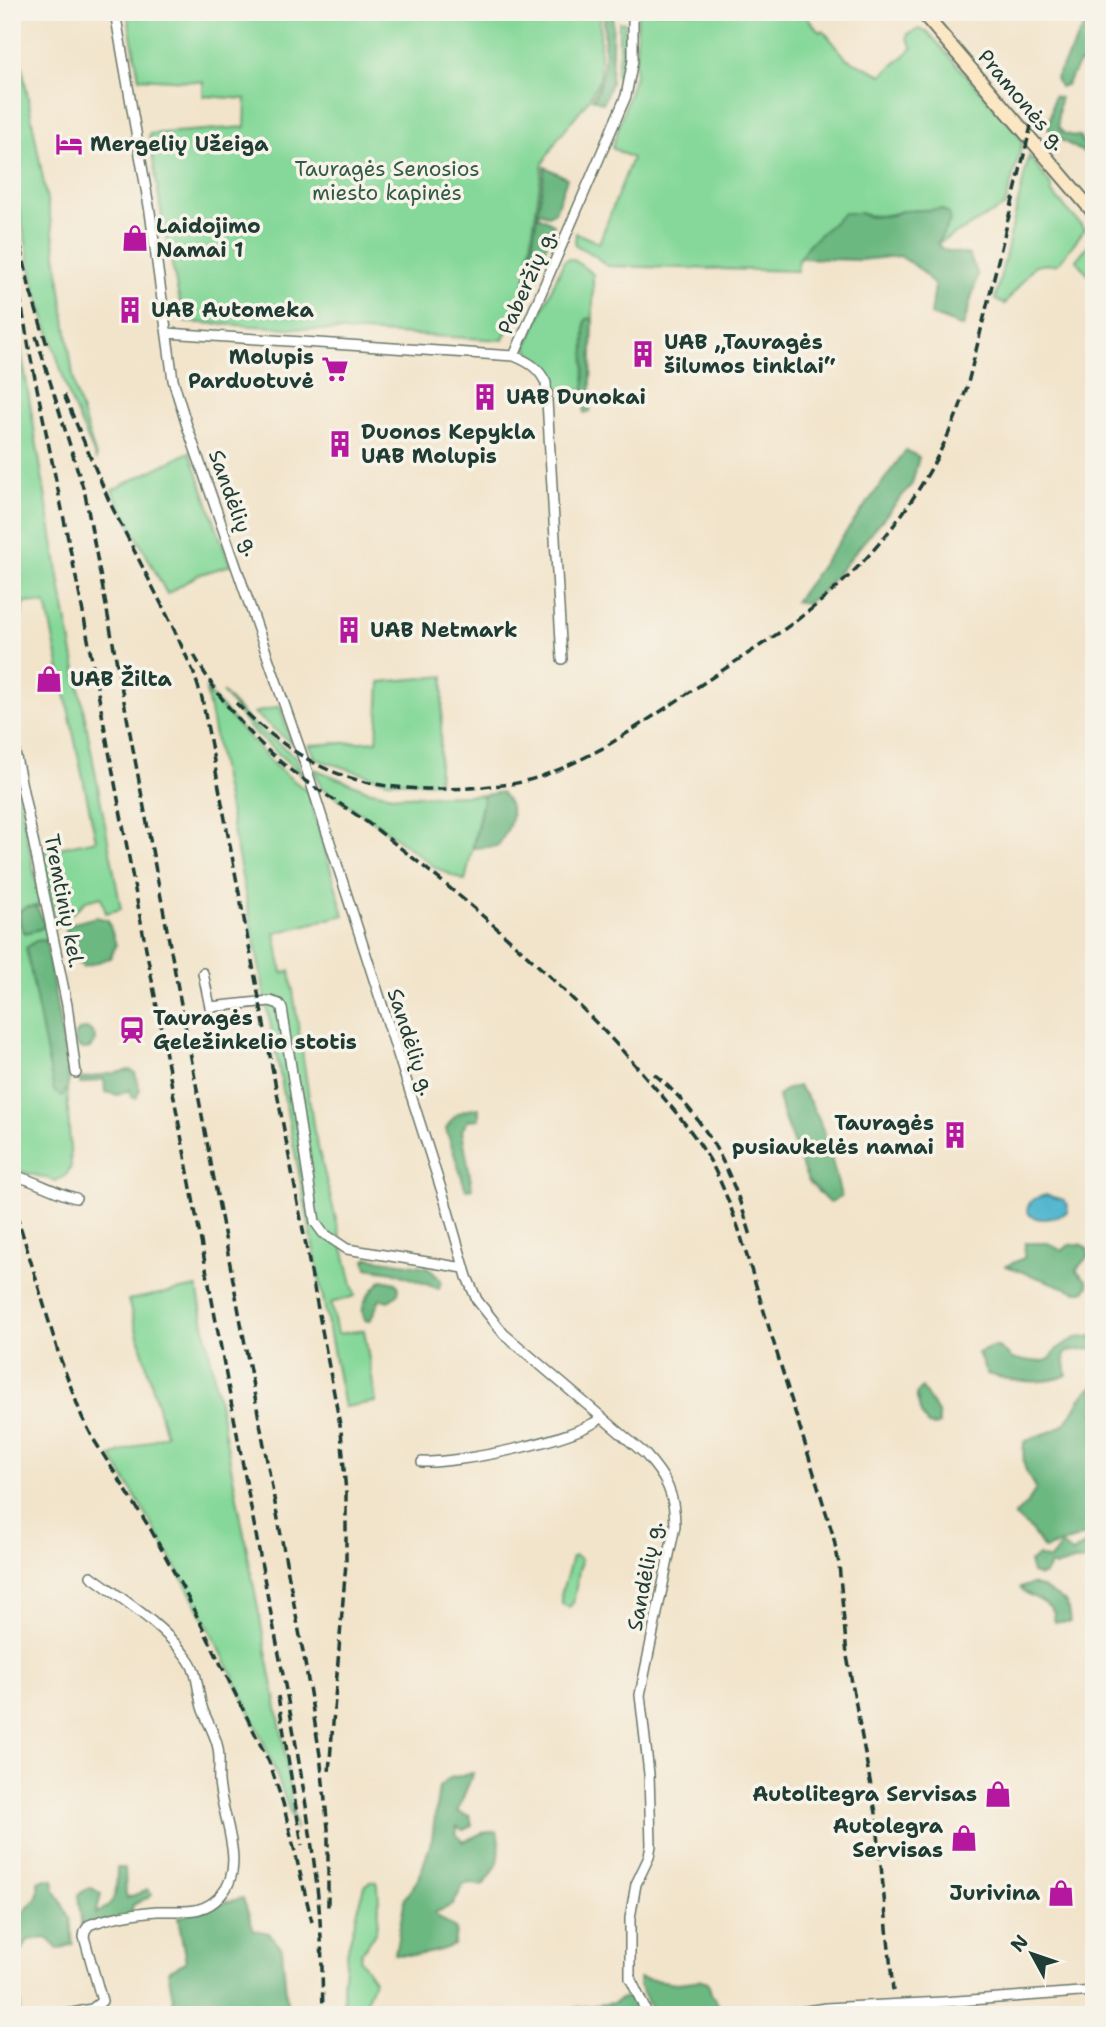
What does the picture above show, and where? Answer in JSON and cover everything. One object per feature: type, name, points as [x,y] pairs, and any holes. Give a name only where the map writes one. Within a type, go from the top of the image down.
[{"type":"main road","name":"Pramonės g.","points":[[922,12],[1094,213]]},
{"type":"street","name":"Sandėlių g.","points":[[115,12],[150,212],[173,380],[302,755],[464,1268],[477,1300],[504,1334],[645,1454],[663,1474],[675,1511],[669,1558],[649,1642],[640,1695],[649,1774],[651,1845],[649,1857],[636,1884],[630,1918],[630,1978],[648,2015]]},
{"type":"street","name":"Paberžių g.","points":[[167,333],[514,356],[626,96],[633,60],[632,12]]},
{"type":"street","points":[[514,356],[530,363],[541,373],[546,383],[562,659]]},
{"type":"street","name":"Tremtinių kel.","points":[[12,738],[67,1005],[76,1073]]},
{"type":"street","points":[[203,973],[210,1007],[270,1001],[282,1008],[315,1222],[323,1233],[347,1248],[464,1268]]},
{"type":"street","points":[[12,1175],[35,1180],[76,1198]]},
{"type":"street","points":[[422,1462],[458,1460],[508,1451],[585,1428],[601,1418]]},
{"type":"street","points":[[63,2015],[92,2009],[102,2001],[85,1931],[89,1925],[157,1911],[200,1910],[221,1895],[228,1886],[233,1865],[229,1826],[219,1781],[218,1745],[203,1709],[190,1661],[153,1623],[91,1576]]},
{"type":"street","points":[[780,2015],[825,2008],[1094,1991]]},
{"type":"green space","points":[[12,12],[53,233],[75,390],[97,460],[70,399],[35,287],[12,174]]},
{"type":"green space","name":"Tauragės Senosios miesto kapinės","points":[[127,12],[600,12],[600,78],[590,98],[558,138],[543,163],[524,290],[503,340],[184,322],[162,217],[149,134],[245,127],[246,99],[203,96],[203,82],[139,78]]},
{"type":"green space","points":[[604,12],[613,12],[611,83],[603,103],[593,99],[603,67]]},
{"type":"green space","points":[[638,12],[812,12],[808,19],[820,32],[823,30],[846,58],[882,75],[913,48],[907,38],[908,34],[919,29],[929,33],[1023,140],[1005,206],[937,244],[902,211],[881,216],[859,213],[799,258],[797,271],[607,266],[575,245],[576,233],[599,243],[632,158],[612,148],[635,75]]},
{"type":"green space","points":[[1092,12],[1094,65],[1079,63],[1066,85],[1060,87],[1056,78]]},
{"type":"green space","points":[[619,22],[625,23],[623,73],[620,77],[616,76]]},
{"type":"green space","points":[[1054,96],[1060,98],[1060,130],[1071,136],[1080,136],[1087,146],[1094,142],[1094,161],[1048,129]]},
{"type":"green space","points":[[1029,156],[1050,184],[1052,193],[1085,229],[1058,264],[1035,265],[1005,304],[995,300]]},
{"type":"green space","points":[[545,167],[567,178],[555,212],[548,215],[539,212],[538,216],[554,224],[522,313],[516,311],[525,290]]},
{"type":"green space","points":[[941,209],[948,213],[950,221],[937,244],[944,250],[969,255],[978,275],[963,327],[931,315],[935,286],[921,270],[900,256],[860,260],[799,258],[808,245],[844,213],[859,213],[870,217],[902,211]]},
{"type":"green space","points":[[1094,240],[1094,282],[1076,260]]},
{"type":"green space","points":[[574,260],[593,274],[593,320],[589,318],[585,322],[585,389],[554,390],[547,368],[530,355],[527,345],[564,261]]},
{"type":"green space","points":[[12,296],[63,601],[121,909],[106,913],[101,897],[86,901],[56,927],[41,852],[96,840],[46,604],[25,602],[20,620],[12,693],[12,515],[15,474],[12,441]]},
{"type":"green space","points":[[589,318],[593,320],[590,412],[584,413],[585,321]]},
{"type":"green space","points":[[906,450],[919,457],[912,484],[822,592],[805,604],[795,602]]},
{"type":"green space","points":[[190,452],[230,565],[198,575],[167,594],[112,490]]},
{"type":"green space","points":[[444,676],[438,783],[387,781],[316,759],[309,745],[377,741],[380,682]]},
{"type":"green space","points":[[206,690],[274,765],[308,792],[344,915],[275,933],[282,973],[290,971],[314,1131],[355,1296],[331,1303],[337,1334],[364,1330],[376,1402],[344,1407]]},
{"type":"green space","points":[[222,692],[252,724],[296,757],[302,775],[250,728]]},
{"type":"green space","points":[[280,706],[291,743],[254,713]]},
{"type":"green space","points":[[12,763],[41,905],[27,907],[40,929],[45,925],[46,940],[36,941],[62,1095],[67,1089],[71,1167],[66,1175],[56,1181],[12,1169]]},
{"type":"green space","points":[[314,769],[367,790],[398,796],[484,795],[465,881],[436,868],[376,823],[321,787]]},
{"type":"green space","points":[[501,792],[507,799],[511,812],[506,832],[498,846],[473,848],[484,795]]},
{"type":"green space","points":[[37,907],[45,925],[25,933],[20,924],[20,910]]},
{"type":"green space","points":[[96,917],[108,920],[116,945],[110,958],[83,967],[73,955],[66,930],[70,924]]},
{"type":"green space","points":[[46,940],[69,1080],[62,1096],[54,1091],[26,948],[36,941]]},
{"type":"green space","points":[[85,1029],[92,1032],[95,1039],[92,1046],[85,1049],[78,1046],[75,1039],[78,1032]]},
{"type":"green space","points":[[130,1070],[135,1073],[140,1090],[136,1098],[132,1097],[130,1090],[118,1095],[105,1092],[104,1079],[80,1084],[80,1079]]},
{"type":"green space","points":[[798,1086],[814,1110],[830,1152],[841,1196],[829,1203],[808,1181],[783,1116],[778,1096],[785,1090]]},
{"type":"green space","points":[[479,1108],[479,1119],[468,1120],[462,1130],[472,1188],[466,1190],[446,1129],[459,1113]]},
{"type":"green space","points":[[1025,1243],[1048,1243],[1062,1251],[1069,1245],[1081,1244],[1088,1250],[1088,1256],[1076,1270],[1087,1281],[1088,1287],[1083,1292],[1077,1292],[1006,1266],[1024,1258]]},
{"type":"green space","points":[[369,1258],[427,1267],[441,1280],[439,1289],[393,1272],[367,1268],[365,1260]]},
{"type":"green space","points":[[382,1280],[396,1283],[398,1294],[389,1301],[380,1299],[370,1321],[365,1320],[364,1303]]},
{"type":"green space","points":[[197,1287],[284,1745],[295,1829],[267,1751],[233,1676],[175,1564],[111,1456],[166,1435],[128,1300]]},
{"type":"green space","points":[[1094,1336],[1094,1348],[1068,1351],[1064,1356],[1067,1375],[1048,1380],[1006,1379],[987,1374],[978,1353],[994,1346],[1012,1359],[1042,1362],[1050,1359],[1056,1350],[1076,1338]]},
{"type":"green space","points":[[1094,1386],[1094,1531],[1044,1549],[1030,1529],[1014,1516],[1036,1489],[1025,1467],[1024,1442],[1062,1426]]},
{"type":"green space","points":[[922,1388],[938,1413],[939,1424],[935,1426],[928,1425],[921,1414],[916,1394]]},
{"type":"green space","points":[[1094,1538],[1094,1560],[1074,1561],[1055,1567],[1050,1565],[1046,1573],[1040,1576],[1032,1573],[1029,1562],[1038,1556],[1050,1560],[1061,1545],[1073,1553]]},
{"type":"green space","points":[[572,1557],[581,1560],[573,1603],[569,1607],[562,1604],[561,1595]]},
{"type":"green space","points":[[1031,1584],[1044,1588],[1067,1603],[1070,1622],[1055,1622],[1054,1612],[1049,1607],[1020,1588]]},
{"type":"green space","points":[[473,1773],[457,1812],[470,1816],[472,1826],[463,1830],[457,1826],[456,1834],[463,1842],[482,1833],[497,1831],[500,1848],[496,1867],[482,1886],[470,1883],[463,1885],[453,1905],[434,1913],[456,1930],[454,1945],[425,1954],[395,1954],[405,1898],[419,1878],[432,1839],[439,1787],[450,1778]]},
{"type":"green space","points":[[117,1868],[125,1868],[126,1898],[148,1890],[152,1895],[133,1905],[129,1919],[89,1930],[83,1938],[78,1895],[90,1887],[101,1894],[96,1914],[109,1905],[115,1896]]},
{"type":"green space","points":[[53,1880],[55,1890],[70,1919],[73,1944],[58,1949],[47,1938],[28,1940],[20,1955],[20,2009],[16,2015],[12,2015],[12,1914],[22,1914],[37,1897],[38,1882]]},
{"type":"green space","points":[[371,1881],[377,1882],[378,1886],[378,1922],[372,1938],[361,1952],[360,1960],[374,1980],[362,2013],[345,2015],[343,1982],[348,1949],[365,1886]]},
{"type":"green space","points":[[243,1898],[254,1930],[269,1933],[282,1949],[288,2015],[176,2015],[168,1971],[186,1962],[178,1917]]},
{"type":"green space","points":[[639,1978],[677,1983],[702,1980],[708,1982],[711,1993],[723,2012],[719,2015],[709,2010],[691,2015],[657,2015],[645,1997]]},
{"type":"green space","points":[[625,1997],[631,1998],[634,2015],[570,2015],[575,2008],[613,2003]]},
{"type":"water","points":[[1046,1195],[1064,1200],[1068,1205],[1067,1212],[1052,1218],[1031,1216],[1027,1212],[1029,1205],[1033,1200]]},
{"type":"railway","points":[[236,703],[293,750],[318,765],[349,778],[387,786],[425,789],[510,784],[555,771],[603,748],[793,623],[841,584],[865,560],[907,507],[941,449],[967,387],[1032,122]]},
{"type":"railway","points":[[12,203],[30,290],[47,345]]},
{"type":"railway","points":[[12,251],[30,354],[81,602],[296,1745],[319,1903],[323,2015]]},
{"type":"railway","points":[[36,336],[85,494],[306,1668],[328,1828],[328,1909]]},
{"type":"railway","points":[[64,395],[110,503],[193,671],[202,698],[341,1430],[346,1494],[346,1563],[329,1772]]},
{"type":"railway","points":[[194,655],[214,688],[278,760],[369,824],[450,888],[518,947],[583,1009],[670,1105],[713,1167],[738,1227],[833,1535],[839,1564],[847,1656],[876,1813],[893,1991]]},
{"type":"railway","points":[[654,1074],[689,1108],[715,1147],[744,1212],[751,1236]]},
{"type":"railway","points":[[12,1199],[59,1355],[82,1417],[151,1530],[186,1594],[269,1762],[283,1803],[312,1922]]},
{"type":"railway","points":[[278,1696],[302,1845]]},
{"type":"place","name":"Mergelių Užeiga","points":[[69,144]]},
{"type":"place","name":"Laidojimo Namai 1","points":[[135,238]]},
{"type":"place","name":"UAB Automeka","points":[[130,310]]},
{"type":"place","name":"UAB „Tauragės šilumos tinklai“","points":[[643,354]]},
{"type":"place","name":"Molupis Parduotuvė","points":[[335,369]]},
{"type":"place","name":"UAB Dunokai","points":[[485,397]]},
{"type":"place","name":"Duonos Kepykla UAB Molupis","points":[[340,444]]},
{"type":"place","name":"UAB Netmark","points":[[349,630]]},
{"type":"place","name":"UAB Žilta","points":[[49,679]]},
{"type":"place","name":"Tauragės Geležinkelio stotis","points":[[132,1030]]},
{"type":"place","name":"Tauragės pusiaukelės namai","points":[[955,1135]]},
{"type":"place","name":"Autolitegra Servisas","points":[[998,1794]]},
{"type":"place","name":"Autolegra Servisas","points":[[964,1838]]},
{"type":"place","name":"Jurivina","points":[[1061,1893]]}]
